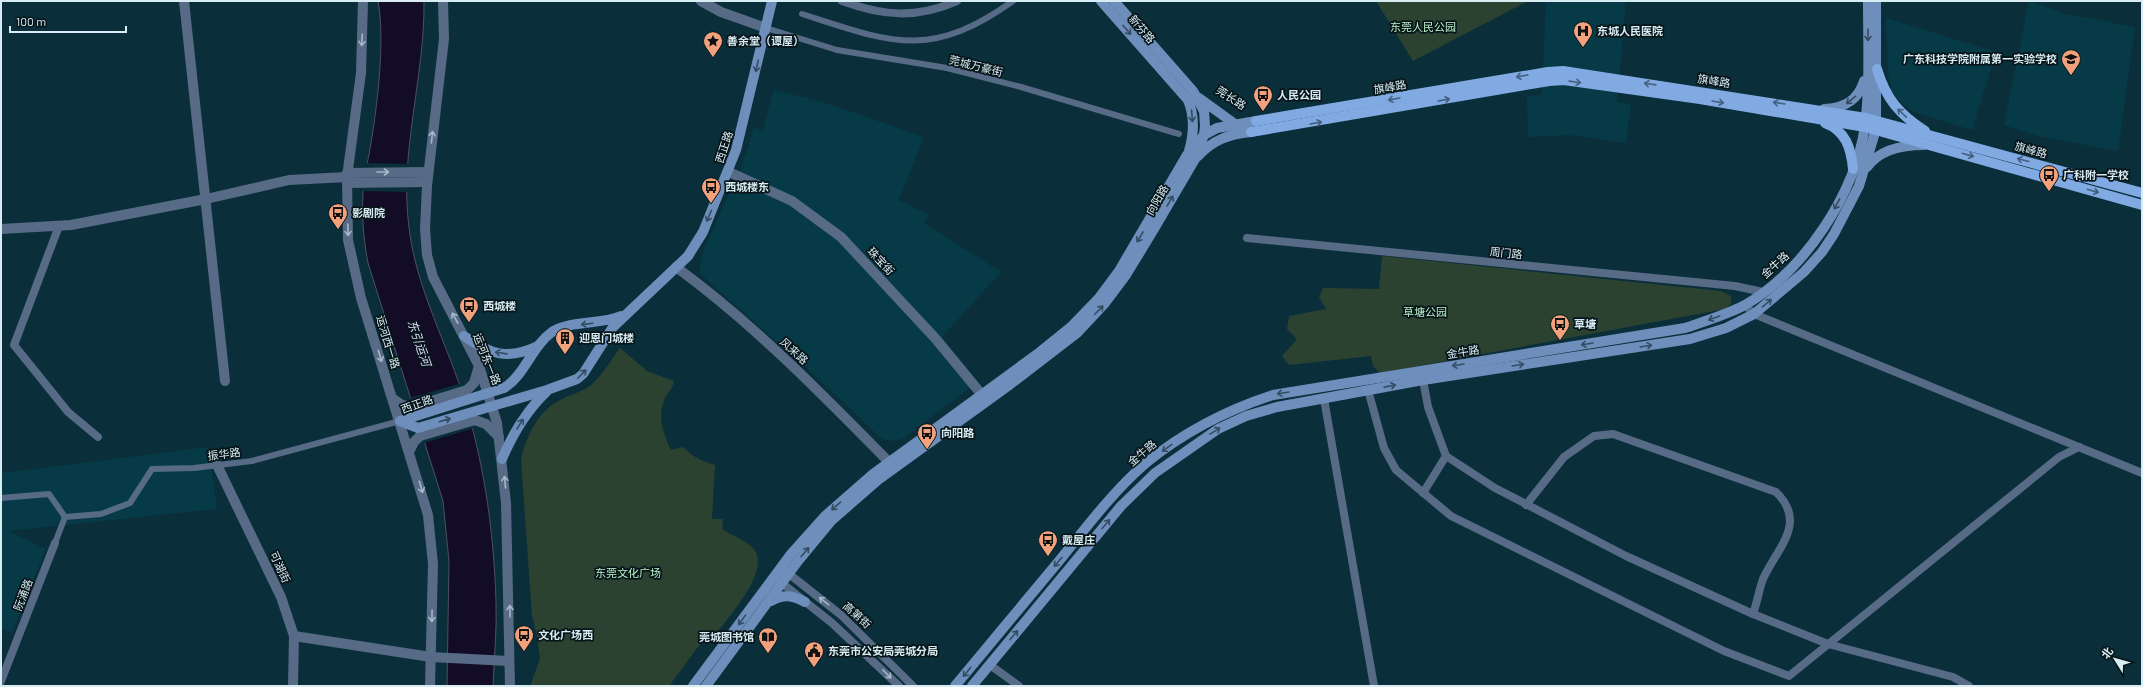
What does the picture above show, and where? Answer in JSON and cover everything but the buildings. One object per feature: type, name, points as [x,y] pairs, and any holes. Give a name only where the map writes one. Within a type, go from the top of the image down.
[{"type":"main road","name":"西正路","points":[[624,314],[604,322],[557,329],[538,346],[509,385],[488,393],[468,395],[413,411],[400,421],[419,432],[474,416],[492,406],[547,390],[577,379],[583,374],[606,336],[624,314],[676,267],[697,243],[729,172],[742,131],[772,1]]},
{"type":"main road","name":"新芬路","points":[[1101,1],[1168,69]]},
{"type":"main road","name":"新芬路","points":[[1114,1],[1168,69]]},
{"type":"main road","name":"金牛路","points":[[956,686],[1112,498],[1146,464],[1182,438],[1211,420],[1239,406],[1273,395],[1685,328],[1719,316],[1745,304],[1763,292],[1796,264],[1812,245],[1837,205],[1853,169],[1865,122],[1872,69],[1868,1]]},
{"type":"main road","points":[[972,686],[1121,506],[1155,473],[1218,429],[1246,416],[1277,407],[1423,380],[1690,340],[1726,328],[1754,314],[1804,272],[1822,252],[1834,234],[1859,186],[1876,125],[1872,69],[1876,1]]},
{"type":"main road","points":[[1168,69],[1180,77],[1196,96],[1204,110],[1204,135],[1191,156]]},
{"type":"main road","points":[[1168,69],[1196,96],[1235,124],[1250,132]]},
{"type":"main road","points":[[1168,69],[1192,108],[1191,156]]},
{"type":"main road","points":[[1815,114],[1836,108],[1854,99],[1861,90],[1872,69]]},
{"type":"main road","points":[[1872,69],[1889,98],[1932,140]]},
{"type":"main road","name":"旗峰路","points":[[1276,124],[1540,73],[1563,71],[1865,122],[2142,193]]},
{"type":"main road","name":"莞长路","points":[[1180,77],[1238,118],[1246,121],[1276,124]]},
{"type":"main road","points":[[1815,114],[1839,131],[1846,139],[1851,152],[1853,169]]},
{"type":"main road","points":[[1204,135],[1216,128],[1256,121]]},
{"type":"main road","points":[[1191,156],[1220,139],[1235,134],[1261,132],[1276,124]]},
{"type":"main road","points":[[1862,173],[1874,157],[1894,148],[1932,140]]},
{"type":"main road","name":"旗峰路","points":[[1932,140],[2142,205]]},
{"type":"main road","name":"向阳路","points":[[785,570],[831,522],[872,485],[985,398],[1071,327],[1099,298],[1119,271],[1191,156]]},
{"type":"main road","points":[[464,336],[486,350],[501,354],[518,354],[538,346]]},
{"type":"main road","points":[[502,459],[510,440],[524,418],[547,390]]},
{"type":"main road","name":"向阳路","points":[[769,591],[825,516],[889,462],[985,398]]},
{"type":"main road","points":[[767,603],[769,591]]},
{"type":"main road","points":[[693,686],[769,591]]},
{"type":"main road","points":[[706,686],[767,603],[781,595],[793,596],[805,602]]},
{"type":"street","points":[[184,1],[225,381]]},
{"type":"street","name":"运河西一路","points":[[363,1],[361,73],[350,178],[348,240],[354,268],[423,494],[432,537],[430,686]]},
{"type":"street","name":"运河东一路","points":[[442,1],[444,39],[427,177],[425,229],[428,255],[433,277],[479,366],[492,406],[499,437],[508,531],[510,686]]},
{"type":"street","points":[[701,1],[721,12],[766,28]]},
{"type":"street","points":[[842,1],[856,6],[898,15],[933,10],[957,1]]},
{"type":"street","points":[[802,14],[846,28],[896,41],[935,40],[960,32],[991,17],[1013,1]]},
{"type":"street","name":"莞城万豪街","points":[[766,28],[837,50],[947,68],[1021,87],[1179,134]]},
{"type":"street","name":"珠宝街","points":[[729,172],[792,201],[841,237],[935,338],[985,398]]},
{"type":"street","points":[[1,229],[59,226],[206,199],[289,180],[427,177]]},
{"type":"street","points":[[59,226],[14,345],[68,412],[98,437]]},
{"type":"street","name":"周门路","points":[[1247,238],[1735,286],[1763,292]]},
{"type":"street","name":"风来路","points":[[676,267],[716,298],[803,375],[889,462]]},
{"type":"street","points":[[1745,304],[1754,314],[2142,473]]},
{"type":"street","points":[[468,395],[476,379],[479,366]]},
{"type":"street","points":[[1423,380],[1428,407],[1446,456],[1495,488],[1626,556],[1753,614],[1828,644],[1953,677],[1969,686]]},
{"type":"street","points":[[1368,390],[1384,448],[1396,470],[1451,516],[1724,652],[1789,676],[2059,457],[2079,447]]},
{"type":"street","points":[[393,399],[413,411]]},
{"type":"street","points":[[1324,399],[1374,686]]},
{"type":"street","points":[[474,416],[486,424],[499,437]]},
{"type":"street","name":"振华路","points":[[65,517],[101,514],[130,503],[152,469],[194,468],[252,461],[400,421]]},
{"type":"street","points":[[410,450],[419,432]]},
{"type":"street","points":[[1526,505],[1564,457],[1594,436],[1613,434],[1776,492],[1783,499],[1788,508],[1790,518],[1789,529],[1763,580],[1753,614]]},
{"type":"street","points":[[1423,493],[1446,456]]},
{"type":"street","name":"可湖街","points":[[217,465],[281,597],[294,636],[293,686]]},
{"type":"street","points":[[1,498],[49,494],[65,517]]},
{"type":"street","name":"阮涌路","points":[[1,681],[65,517]]},
{"type":"street","name":"高第街","points":[[785,570],[841,615],[912,686]]},
{"type":"street","name":"高第街","points":[[778,580],[843,633],[899,686]]},
{"type":"street","points":[[294,636],[431,657],[509,660]]},
{"type":"street","points":[[990,665],[1019,686]]},
{"type":"shaded area","name":"东城人民医院","points":[[1546,1],[1626,1],[1617,102],[1631,104],[1626,143],[1569,135],[1528,137],[1527,96],[1542,95]]},
{"type":"shaded area","name":"广东科技学院附属第一实验学校","points":[[2029,1],[2065,14],[2135,27],[2118,151],[2038,136],[2004,125]]},
{"type":"shaded area","points":[[1886,18],[1996,52],[1972,130],[1917,113],[1909,109],[1896,97],[1892,90],[1888,73]]},
{"type":"shaded area","points":[[774,90],[823,102],[924,137],[899,200],[929,215],[924,223],[1001,272],[942,337],[978,382],[902,439],[891,441],[882,439],[809,370],[699,273],[703,251],[741,168],[754,128],[763,130]]},
{"type":"shaded area","points":[[208,447],[217,509],[8,531],[46,549],[12,632],[1,629],[1,473]]},
{"type":"green space","name":"东莞人民公园","points":[[1376,1],[1528,1],[1413,61]]},
{"type":"green space","name":"草塘公园","points":[[1382,256],[1721,291],[1731,296],[1731,304],[1725,309],[1380,373],[1373,366],[1371,356],[1289,365],[1282,356],[1297,339],[1287,329],[1289,316],[1326,309],[1319,297],[1323,288],[1379,289]]},
{"type":"green space","name":"东莞文化广场","points":[[620,348],[647,371],[674,381],[672,388],[665,398],[661,411],[663,431],[668,444],[671,450],[683,447],[698,458],[715,465],[712,519],[723,519],[722,529],[751,546],[757,555],[757,566],[754,578],[739,604],[716,634],[709,632],[669,686],[530,686],[540,659],[537,635],[532,616],[521,459],[527,440],[535,423],[547,409],[555,403],[584,390],[592,384],[601,375]]},
{"type":"water","name":"东引运河","points":[[378,1],[424,1],[421,58],[407,171],[409,228],[413,251],[426,296],[466,405],[473,429],[483,478],[491,527],[495,577],[496,623],[493,686],[447,686],[449,561],[443,501],[366,253],[363,222],[363,192],[374,122],[380,69],[381,33]]},
{"type":"pier","points":[[365,163],[410,164],[409,192],[361,191]]},
{"type":"pier","points":[[462,383],[474,428],[424,443],[410,398]]},
{"type":"place","name":"东城人民医院","points":[[1583,48]]},
{"type":"place","name":"善余堂（谭屋）","points":[[713,58]]},
{"type":"place","name":"广东科技学院附属第一实验学校","points":[[2071,76]]},
{"type":"place","name":"人民公园","points":[[1263,112]]},
{"type":"place","name":"广科附一学校","points":[[2049,192]]},
{"type":"place","name":"西城楼东","points":[[711,204]]},
{"type":"place","name":"影剧院","points":[[338,230]]},
{"type":"place","name":"西城楼","points":[[469,323]]},
{"type":"place","name":"草塘","points":[[1560,341]]},
{"type":"place","name":"迎恩门城楼","points":[[565,355]]},
{"type":"place","name":"向阳路","points":[[927,450]]},
{"type":"place","name":"戴屋庄","points":[[1048,557]]},
{"type":"place","name":"文化广场西","points":[[524,652]]},
{"type":"place","name":"莞城图书馆","points":[[768,654]]},
{"type":"place","name":"东莞市公安局莞城分局","points":[[814,668]]}]
